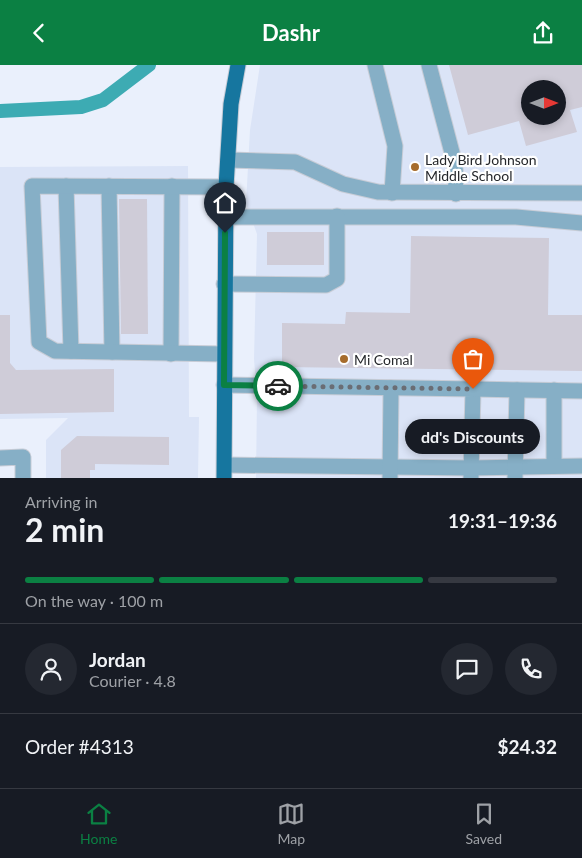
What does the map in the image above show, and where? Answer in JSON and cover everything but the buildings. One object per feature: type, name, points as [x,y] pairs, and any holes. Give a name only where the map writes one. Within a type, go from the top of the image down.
[{"type":"main road","points":[[225,471],[224,284],[226,187],[231,104],[238,65]]},
{"type":"lane","points":[[375,65],[395,146],[392,193]]},
{"type":"lane","points":[[429,65],[455,164],[456,194]]},
{"type":"lane","points":[[228,160],[295,162],[350,187],[392,193],[582,193]]},
{"type":"lane","points":[[224,354],[55,351],[39,342],[32,186],[226,187]]},
{"type":"lane","points":[[66,186],[71,351]]},
{"type":"lane","points":[[109,186],[112,352]]},
{"type":"lane","points":[[171,354],[172,186]]},
{"type":"lane","points":[[224,284],[326,285],[337,279],[337,216]]},
{"type":"lane","points":[[226,217],[516,217],[582,223]]},
{"type":"lane","points":[[224,385],[582,391]]},
{"type":"lane","points":[[390,472],[391,388]]},
{"type":"lane","points":[[471,473],[473,389]]},
{"type":"lane","points":[[515,473],[517,390]]},
{"type":"lane","points":[[554,390],[554,466]]},
{"type":"lane","points":[[0,458],[23,457],[23,478]]},
{"type":"lane","points":[[225,471],[515,473],[554,466],[582,466]]},
{"type":"shaded area","points":[[260,65],[582,65],[582,478],[256,478],[257,396],[254,359],[257,234],[246,204],[250,130]]},
{"type":"shaded area","points":[[188,166],[189,417],[199,417],[198,478],[46,478],[46,440],[68,418],[0,419],[0,167]]},
{"type":"waterway","points":[[0,111],[81,107],[103,100],[149,65]]},
{"type":"way so far","points":[[278,386],[473,389]]},
{"type":"place","name":"Lady Bird Johnson Middle School","points":[[415,167]]},
{"type":"place","name":"Mi Comal","points":[[344,359]]},
{"type":"place","name":"dd's Discounts","points":[[473,389]]},
{"type":"route","points":[[225,233],[224,385],[278,386]]}]
